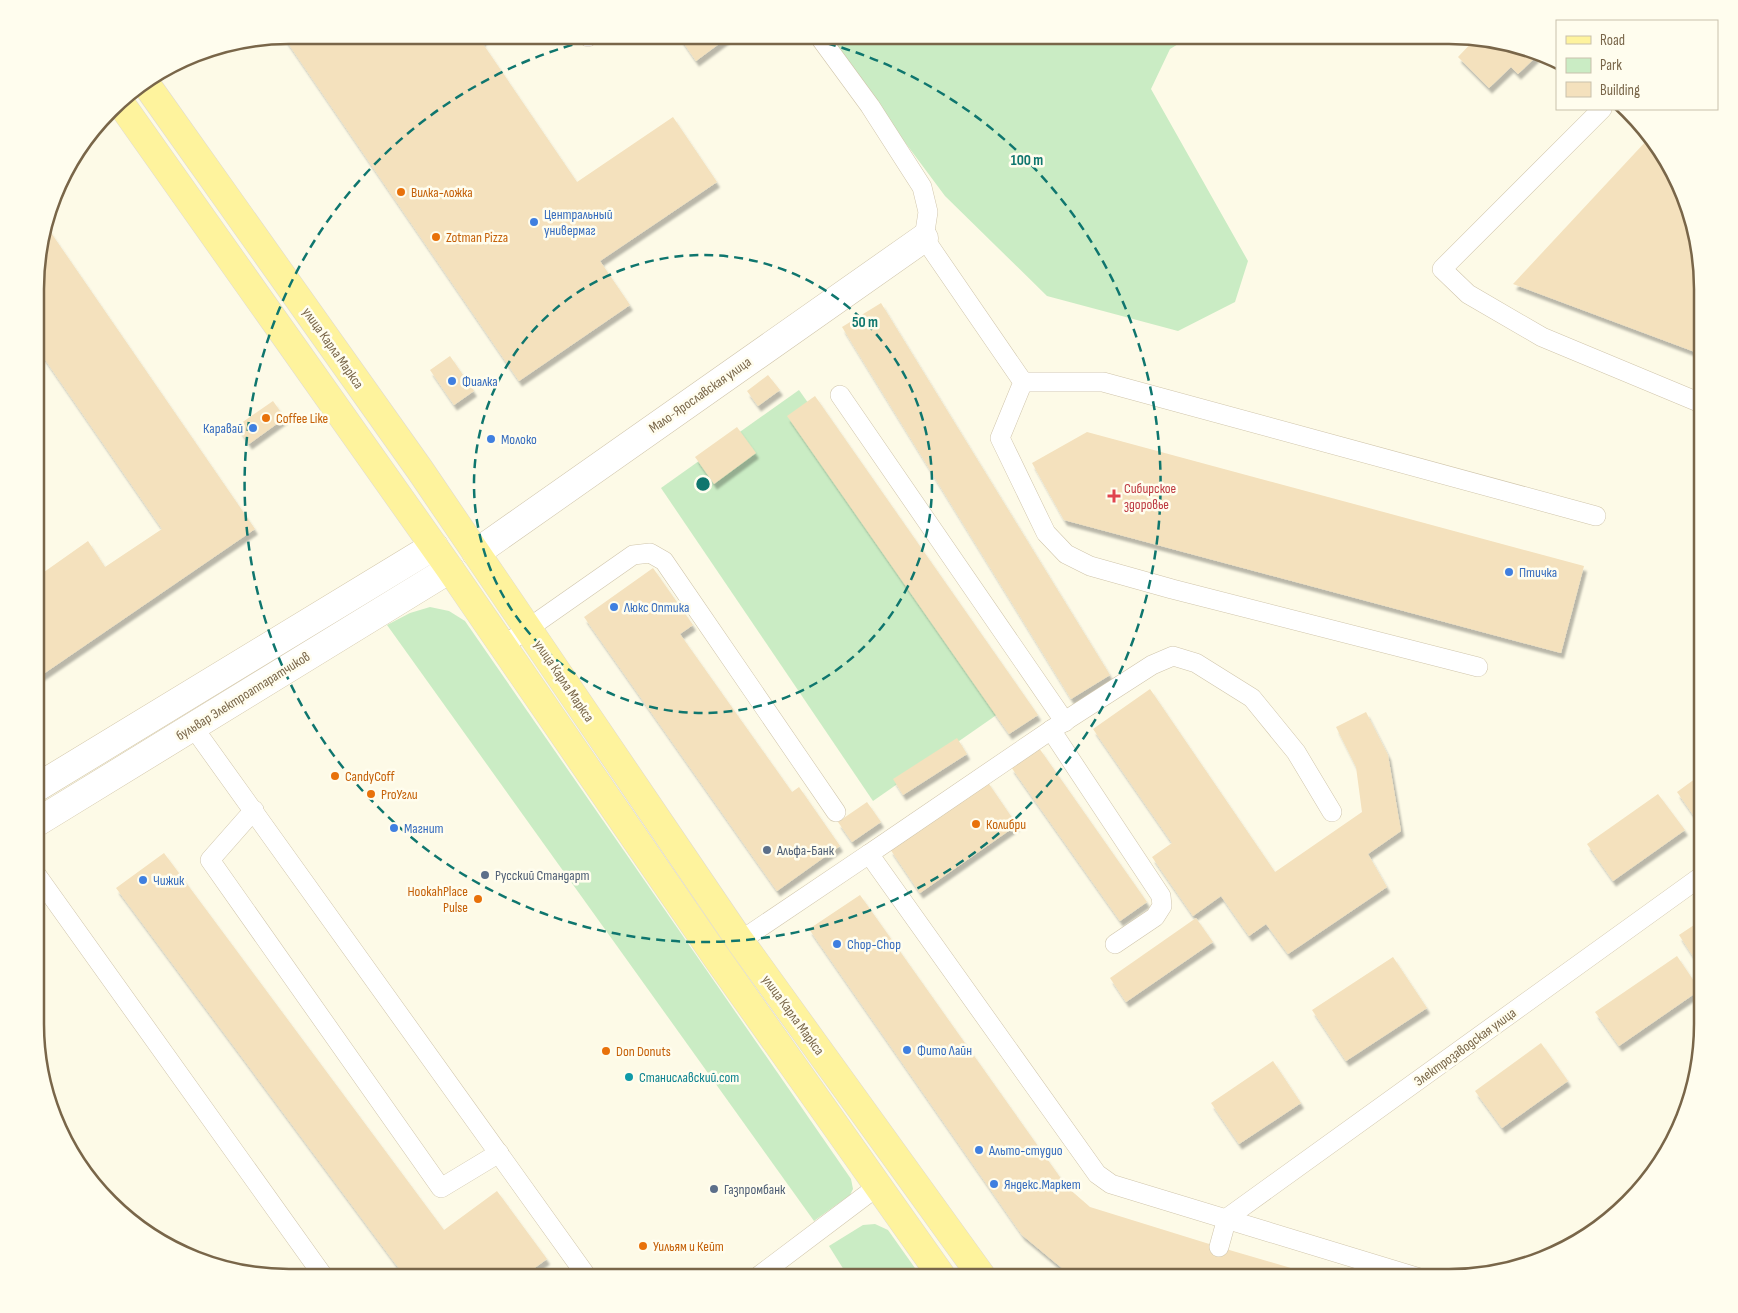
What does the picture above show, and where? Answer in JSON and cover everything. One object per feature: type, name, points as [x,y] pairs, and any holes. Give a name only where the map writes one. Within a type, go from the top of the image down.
[{"type":"main road","name":"улица Карла Маркса","points":[[149,88],[420,470],[740,941],[977,1269]]},
{"type":"main road","points":[[125,107],[434,546],[476,553]]},
{"type":"main road","name":"улица Карла Маркса","points":[[434,546],[717,958],[936,1269]]},
{"type":"main road","points":[[450,569],[476,553]]},
{"type":"street","name":"Мало-Ярославская улица","points":[[476,553],[924,238]]},
{"type":"street","name":"бульвар Электроаппаратчиков","points":[[44,783],[434,546]]},
{"type":"street","name":"бульвар Электроаппаратчиков","points":[[44,818],[450,569]]},
{"type":"lane","points":[[825,44],[870,106],[922,187],[928,212],[924,238],[1023,382]]},
{"type":"lane","points":[[1601,110],[1442,269],[1468,294],[1542,337],[1694,400]]},
{"type":"lane","points":[[1023,382],[1103,382],[1596,516]]},
{"type":"lane","points":[[1023,382],[1000,438],[1046,533],[1066,554],[1090,566],[1172,589],[1478,667]]},
{"type":"lane","points":[[840,395],[1058,726],[1161,896],[1162,906],[1155,917],[1115,944]]},
{"type":"lane","points":[[503,646],[633,555],[650,553],[664,561],[836,812]]},
{"type":"lane","points":[[740,941],[1058,726],[1152,665],[1173,656],[1196,663],[1252,698],[1296,752],[1332,812]]},
{"type":"lane","points":[[194,727],[582,1269]]},
{"type":"lane","points":[[254,810],[210,860],[441,1188],[499,1152]]},
{"type":"lane","points":[[869,854],[1097,1174],[1111,1184],[1391,1269]]},
{"type":"lane","name":"Электрозаводская улица","points":[[1227,1218],[1694,881]]},
{"type":"lane","points":[[44,885],[318,1269]]},
{"type":"lane","points":[[768,1269],[878,1186]]},
{"type":"lane","points":[[1219,1247],[1227,1218]]},
{"type":"green space","points":[[832,44],[1178,44],[1170,49],[1151,89],[1248,261],[1235,302],[1178,331],[1047,296],[945,196]]},
{"type":"green space","points":[[799,390],[1018,700],[873,801],[661,488]]},
{"type":"green space","points":[[430,607],[449,611],[465,621],[851,1179],[853,1189],[850,1195],[814,1221],[387,625],[410,613]]},
{"type":"green space","points":[[875,1224],[888,1230],[916,1269],[843,1269],[829,1246],[863,1225]]},
{"type":"building","name":"Центральный универмаг","points":[[288,44],[483,44],[577,182],[673,117],[717,182],[600,261],[630,305],[519,381]]},
{"type":"building","points":[[684,44],[719,44],[696,61]]},
{"type":"building","points":[[1470,45],[1497,48],[1534,59],[1518,74],[1511,67],[1489,88],[1458,57]]},
{"type":"building","points":[[1645,142],[1661,166],[1676,195],[1690,241],[1694,273],[1694,352],[1513,284]]},
{"type":"building","points":[[50,232],[255,529],[44,674],[44,572],[88,541],[105,567],[162,529],[44,358],[44,273]]},
{"type":"building","points":[[881,303],[1110,675],[1071,699],[842,327]]},
{"type":"building","name":"Фиалка","points":[[450,356],[474,391],[454,405],[430,370]]},
{"type":"building","points":[[768,375],[780,390],[758,406],[747,391]]},
{"type":"building","points":[[815,396],[1038,715],[1009,734],[787,416]]},
{"type":"building","points":[[273,401],[285,418],[249,444],[237,426]]},
{"type":"building","points":[[737,427],[756,453],[714,484],[695,457]]},
{"type":"building","points":[[1087,432],[1584,566],[1561,653],[1064,520],[1032,463]]},
{"type":"building","points":[[653,568],[693,625],[680,634],[792,792],[799,787],[840,846],[777,891],[584,617]]},
{"type":"building","points":[[1150,689],[1275,872],[1362,812],[1356,767],[1336,727],[1366,712],[1388,755],[1401,831],[1368,854],[1387,887],[1288,954],[1266,924],[1249,936],[1221,896],[1193,916],[1152,857],[1172,843],[1093,729]]},
{"type":"building","points":[[957,738],[967,754],[903,795],[893,779]]},
{"type":"building","points":[[1039,748],[1147,902],[1120,921],[1011,767]]},
{"type":"building","points":[[1694,780],[1694,816],[1677,792]]},
{"type":"building","points":[[987,781],[1017,825],[920,893],[890,849]]},
{"type":"building","points":[[1658,794],[1685,830],[1613,881],[1587,844]]},
{"type":"building","points":[[867,802],[881,822],[852,842],[838,822]]},
{"type":"building","points":[[164,853],[444,1230],[497,1191],[547,1259],[533,1269],[399,1269],[116,888]]},
{"type":"building","points":[[860,895],[1067,1187],[1090,1207],[1294,1269],[1063,1269],[1022,1235],[809,929]]},
{"type":"building","points":[[1196,918],[1213,942],[1126,1002],[1110,978]]},
{"type":"building","points":[[1694,925],[1694,958],[1679,935]]},
{"type":"building","points":[[1677,956],[1694,981],[1694,994],[1619,1046],[1595,1012]]},
{"type":"building","points":[[1393,957],[1427,1008],[1346,1061],[1312,1010]]},
{"type":"building","points":[[1541,1043],[1568,1081],[1502,1128],[1475,1091]]},
{"type":"building","points":[[1273,1061],[1301,1103],[1239,1144],[1211,1103]]},
{"type":"place","name":"Вилка-ложка","points":[[401,192]]},
{"type":"place","name":"Центральный универмаг","points":[[534,222]]},
{"type":"place","name":"Zotman Pizza","points":[[436,237]]},
{"type":"place","name":"Фиалка","points":[[452,381]]},
{"type":"place","name":"Coffee Like","points":[[266,418]]},
{"type":"place","name":"Каравай","points":[[253,428]]},
{"type":"place","name":"Молоко","points":[[491,439]]},
{"type":"place","name":"Сибирское здоровье","points":[[1114,496]]},
{"type":"place","name":"Птичка","points":[[1509,572]]},
{"type":"place","name":"Люкс Оптика","points":[[614,607]]},
{"type":"place","name":"CandyCoff","points":[[335,776]]},
{"type":"place","name":"ProУгли","points":[[371,794]]},
{"type":"place","name":"Колибри","points":[[976,824]]},
{"type":"place","name":"Магнит","points":[[394,828]]},
{"type":"place","name":"Альфа-Банк","points":[[767,850]]},
{"type":"place","name":"Русский Стандарт","points":[[485,875]]},
{"type":"place","name":"Чижик","points":[[143,880]]},
{"type":"place","name":"HookahPlace Pulse","points":[[478,899]]},
{"type":"place","name":"Chop-Chop","points":[[837,944]]},
{"type":"place","name":"Фито Лайн","points":[[907,1050]]},
{"type":"place","name":"Don Donuts","points":[[606,1051]]},
{"type":"place","name":"Станиславский.com","points":[[629,1077]]},
{"type":"place","name":"Альто-студио","points":[[979,1150]]},
{"type":"place","name":"Яндекс.Маркет","points":[[994,1184]]},
{"type":"place","name":"Газпромбанк","points":[[714,1189]]},
{"type":"place","name":"Уильям и Кейт","points":[[643,1246]]}]
